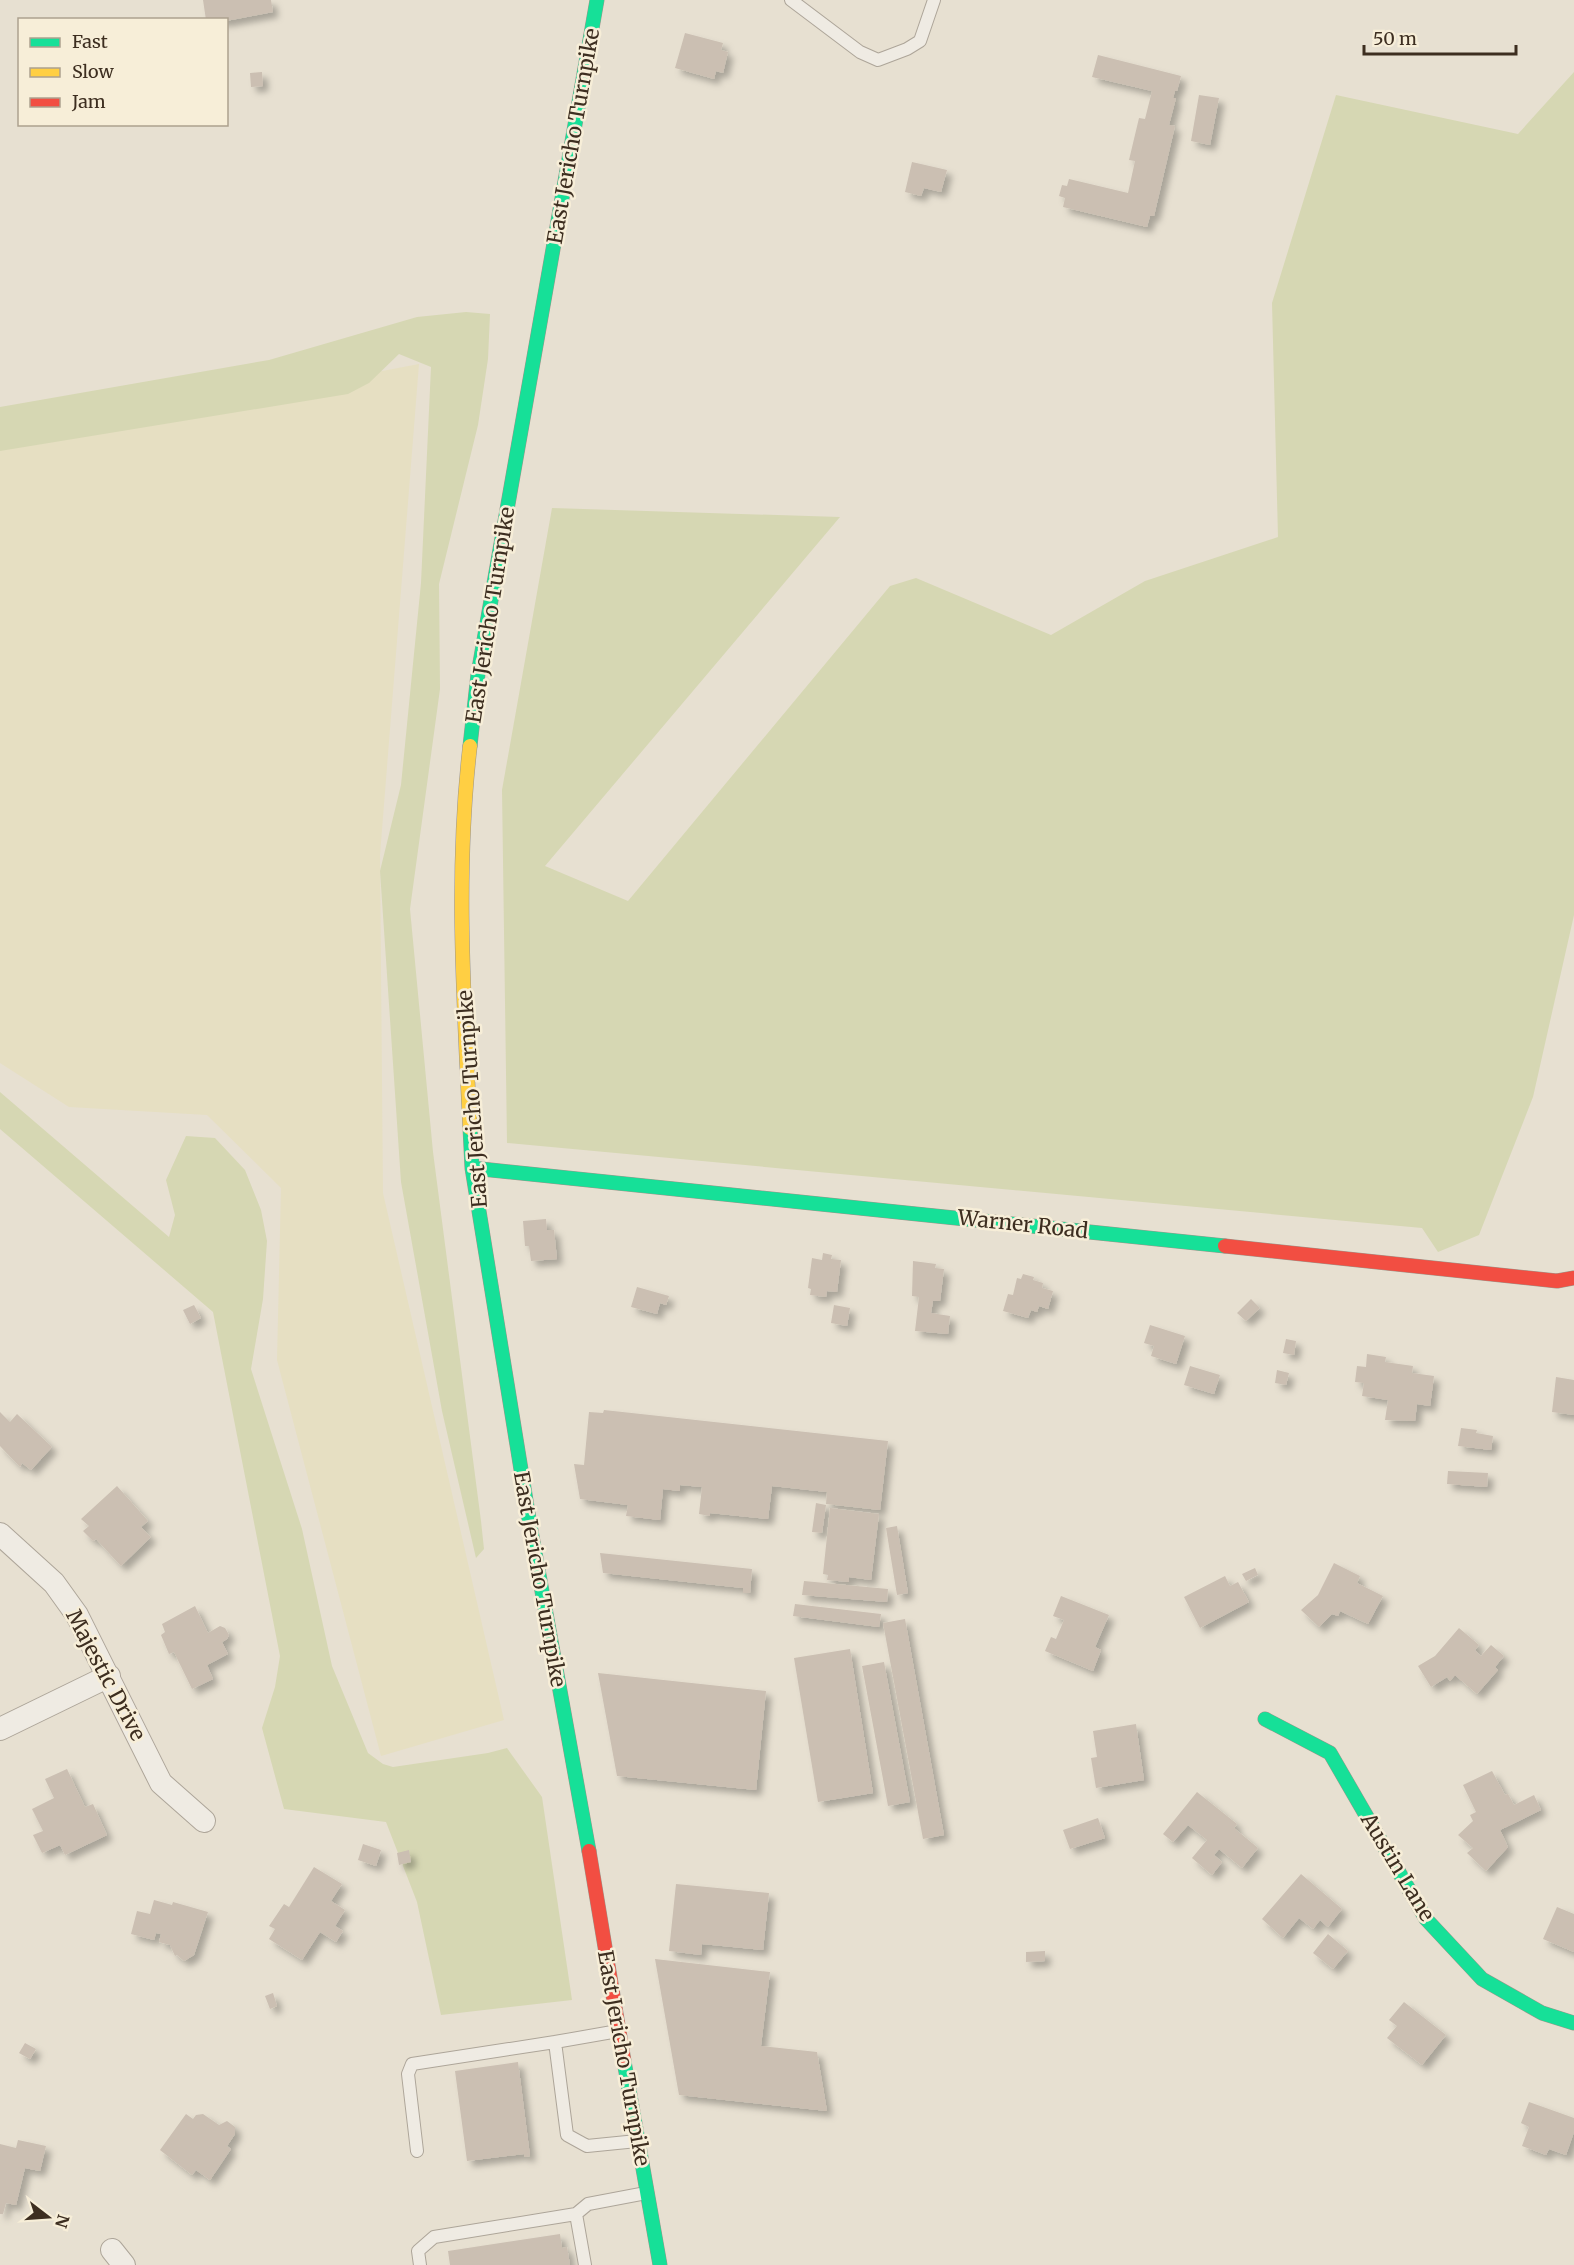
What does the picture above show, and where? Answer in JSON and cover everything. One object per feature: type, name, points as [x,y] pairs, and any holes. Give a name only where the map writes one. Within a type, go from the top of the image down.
[{"type":"main road","name":"East Jericho Turnpike","points":[[597,0],[478,674],[463,804],[462,950],[472,1168],[528,1514],[581,1803],[660,2265]]},
{"type":"main road","name":"Warner Road","points":[[472,1168],[1545,1280],[1557,1281],[1574,1278]]},
{"type":"main road","name":"Austin Lane","points":[[1265,1719],[1330,1752],[1426,1919],[1482,1979],[1542,2013],[1574,2023]]},
{"type":"street","name":"Majestic Drive","points":[[0,1534],[54,1583],[77,1615],[161,1783],[204,1821]]},
{"type":"street","points":[[0,1729],[109,1677]]},
{"type":"lane","points":[[791,0],[860,52],[878,60],[907,49],[920,41],[934,0]]},
{"type":"lane","points":[[417,2151],[408,2074],[412,2064],[619,2031]]},
{"type":"lane","points":[[555,2042],[567,2135],[587,2146],[638,2141]]},
{"type":"lane","points":[[420,2265],[418,2251],[434,2237],[576,2214],[588,2204],[647,2193]]},
{"type":"lane","points":[[576,2214],[585,2265]]},
{"type":"shaded area","points":[[419,364],[380,855],[383,1193],[504,1720],[381,1756],[277,1360],[281,1188],[207,1115],[69,1107],[0,1063],[0,444]]},
{"type":"green space","points":[[1574,72],[1574,915],[1533,1097],[1479,1235],[1438,1252],[1422,1228],[507,1143],[502,790],[552,508],[840,517],[545,866],[628,901],[890,586],[916,578],[1051,635],[1145,581],[1278,537],[1272,303],[1336,95],[1518,134]]},
{"type":"green space","points":[[466,312],[490,314],[488,359],[478,425],[439,584],[440,689],[410,909],[433,1152],[484,1549],[476,1558],[442,1411],[401,1182],[380,871],[401,785],[421,583],[431,367],[399,354],[369,383],[348,394],[0,451],[0,407],[269,360],[417,317]]},
{"type":"green space","points":[[0,1092],[169,1237],[175,1215],[166,1180],[186,1136],[215,1138],[245,1170],[261,1210],[267,1241],[263,1299],[251,1369],[302,1529],[332,1666],[368,1753],[383,1764],[393,1767],[488,1753],[507,1748],[542,1797],[572,2000],[441,2015],[417,1902],[386,1822],[284,1809],[262,1728],[275,1687],[280,1656],[213,1312],[0,1129]]},
{"type":"building","points":[[203,0],[271,0],[273,12],[228,21],[228,18],[206,18]]},
{"type":"building","points":[[685,33],[723,43],[721,50],[728,52],[723,73],[716,71],[714,79],[675,68]]},
{"type":"building","points":[[1098,55],[1181,76],[1173,98],[1176,98],[1169,125],[1175,126],[1154,216],[1150,216],[1147,227],[1063,207],[1065,198],[1059,196],[1062,185],[1067,186],[1069,179],[1128,193],[1135,161],[1129,160],[1139,118],[1145,119],[1152,91],[1092,77]]},
{"type":"building","points":[[262,72],[263,86],[251,87],[250,73]]},
{"type":"building","points":[[1199,95],[1219,98],[1210,145],[1191,141]]},
{"type":"building","points":[[912,162],[947,170],[941,192],[924,188],[921,196],[905,192]]},
{"type":"building","points":[[546,1219],[547,1230],[554,1230],[557,1259],[531,1261],[529,1246],[525,1246],[523,1221]]},
{"type":"building","points":[[823,1253],[832,1255],[831,1259],[841,1260],[837,1292],[827,1291],[826,1297],[810,1295],[811,1289],[808,1288],[812,1258],[822,1260]]},
{"type":"building","points":[[913,1261],[936,1264],[935,1268],[944,1269],[940,1301],[933,1301],[931,1313],[950,1316],[948,1334],[915,1331],[919,1297],[912,1296]]},
{"type":"building","points":[[1023,1274],[1043,1283],[1042,1288],[1053,1291],[1048,1309],[1039,1306],[1037,1312],[1031,1310],[1028,1318],[1003,1311],[1008,1294],[1013,1295],[1017,1278],[1021,1279]]},
{"type":"building","points":[[637,1287],[669,1296],[666,1305],[660,1303],[657,1314],[631,1307]]},
{"type":"building","points":[[1251,1299],[1260,1308],[1246,1321],[1237,1313]]},
{"type":"building","points":[[194,1305],[201,1318],[190,1324],[183,1310]]},
{"type":"building","points":[[834,1305],[850,1308],[847,1326],[831,1323]]},
{"type":"building","points":[[1150,1325],[1185,1336],[1176,1364],[1151,1356],[1154,1346],[1144,1343]]},
{"type":"building","points":[[1286,1339],[1296,1341],[1294,1355],[1283,1353]]},
{"type":"building","points":[[1367,1354],[1386,1357],[1385,1362],[1413,1366],[1412,1373],[1434,1376],[1430,1406],[1417,1404],[1415,1421],[1385,1420],[1388,1400],[1362,1396],[1364,1383],[1355,1382],[1357,1366],[1366,1367]]},
{"type":"building","points":[[1190,1366],[1220,1375],[1214,1394],[1184,1385]]},
{"type":"building","points":[[1277,1370],[1289,1373],[1286,1385],[1275,1383]]},
{"type":"building","points":[[1556,1377],[1574,1380],[1574,1415],[1552,1412]]},
{"type":"building","points":[[604,1410],[888,1441],[880,1510],[826,1504],[827,1492],[772,1486],[768,1519],[710,1513],[710,1516],[699,1514],[702,1487],[680,1485],[680,1491],[663,1489],[660,1520],[626,1516],[628,1505],[580,1499],[574,1464],[584,1465],[589,1412],[603,1413]]},
{"type":"building","points":[[0,1412],[10,1422],[17,1414],[52,1447],[31,1470],[22,1463],[20,1467],[0,1446]]},
{"type":"building","points":[[1461,1428],[1477,1430],[1476,1433],[1493,1436],[1491,1450],[1458,1446]]},
{"type":"building","points":[[1448,1471],[1488,1473],[1487,1487],[1447,1484]]},
{"type":"building","points":[[117,1486],[148,1521],[141,1527],[151,1537],[121,1566],[96,1539],[93,1541],[83,1531],[89,1526],[81,1519]]},
{"type":"building","points":[[816,1503],[826,1505],[822,1533],[812,1532]]},
{"type":"building","points":[[830,1508],[879,1514],[871,1580],[849,1577],[849,1582],[827,1580],[828,1575],[823,1574]]},
{"type":"building","points":[[897,1526],[908,1593],[897,1595],[886,1528]]},
{"type":"building","points":[[600,1553],[752,1569],[750,1593],[743,1593],[743,1588],[603,1573]]},
{"type":"building","points":[[1334,1563],[1360,1576],[1357,1583],[1383,1596],[1368,1624],[1340,1611],[1338,1616],[1332,1614],[1319,1627],[1301,1610],[1318,1595]]},
{"type":"building","points":[[1255,1568],[1258,1575],[1246,1581],[1242,1574]]},
{"type":"building","points":[[1225,1576],[1230,1586],[1238,1582],[1249,1602],[1200,1628],[1184,1597]]},
{"type":"building","points":[[804,1581],[888,1589],[887,1602],[802,1595]]},
{"type":"building","points":[[1061,1596],[1109,1615],[1095,1647],[1101,1650],[1093,1671],[1045,1651],[1051,1637],[1056,1639],[1064,1620],[1053,1616]]},
{"type":"building","points":[[795,1604],[881,1614],[879,1627],[793,1616]]},
{"type":"building","points":[[195,1606],[208,1633],[220,1626],[225,1628],[229,1635],[222,1642],[228,1654],[207,1665],[213,1679],[192,1689],[174,1652],[169,1654],[161,1635],[165,1632],[162,1624]]},
{"type":"building","points":[[905,1619],[944,1835],[923,1839],[883,1623]]},
{"type":"building","points":[[1459,1628],[1479,1645],[1475,1650],[1481,1656],[1491,1645],[1504,1656],[1495,1667],[1498,1670],[1477,1694],[1455,1675],[1450,1681],[1447,1677],[1431,1687],[1418,1666],[1435,1656]]},
{"type":"building","points":[[850,1649],[873,1793],[818,1802],[794,1658]]},
{"type":"building","points":[[884,1662],[910,1802],[888,1806],[862,1666]]},
{"type":"building","points":[[598,1673],[766,1691],[756,1790],[617,1776]]},
{"type":"building","points":[[1136,1724],[1144,1780],[1096,1788],[1091,1758],[1097,1757],[1093,1731]]},
{"type":"building","points":[[67,1769],[85,1807],[93,1804],[107,1835],[65,1855],[60,1845],[42,1853],[33,1835],[43,1831],[32,1809],[54,1798],[45,1779]]},
{"type":"building","points":[[1492,1771],[1505,1795],[1508,1794],[1514,1805],[1534,1795],[1541,1810],[1500,1830],[1508,1847],[1486,1871],[1467,1853],[1473,1848],[1458,1835],[1473,1821],[1470,1815],[1476,1812],[1463,1785]]},
{"type":"building","points":[[1197,1792],[1237,1824],[1234,1828],[1258,1848],[1242,1868],[1219,1849],[1214,1855],[1222,1862],[1212,1875],[1192,1858],[1207,1840],[1188,1825],[1173,1842],[1163,1834]]},
{"type":"building","points":[[1098,1818],[1105,1838],[1070,1849],[1063,1830]]},
{"type":"building","points":[[363,1844],[381,1850],[376,1866],[358,1860]]},
{"type":"building","points":[[409,1850],[411,1862],[399,1865],[397,1853]]},
{"type":"building","points":[[314,1867],[342,1884],[331,1901],[345,1910],[335,1926],[343,1931],[336,1942],[320,1932],[302,1960],[269,1939],[275,1929],[269,1926],[284,1904],[289,1907]]},
{"type":"building","points":[[1301,1874],[1342,1909],[1328,1927],[1320,1920],[1313,1929],[1299,1918],[1283,1938],[1262,1919]]},
{"type":"building","points":[[676,1884],[769,1893],[763,1950],[702,1944],[701,1955],[669,1951]]},
{"type":"building","points":[[154,1900],[172,1905],[173,1902],[208,1912],[194,1955],[184,1961],[177,1955],[175,1956],[170,1945],[159,1942],[161,1934],[156,1933],[154,1940],[131,1934],[137,1911],[150,1914]]},
{"type":"building","points":[[1557,1907],[1574,1914],[1574,1952],[1543,1939]]},
{"type":"building","points":[[1328,1934],[1348,1951],[1333,1969],[1313,1953]]},
{"type":"building","points":[[1045,1951],[1045,1961],[1026,1962],[1026,1952]]},
{"type":"building","points":[[655,1959],[770,1972],[761,2046],[817,2052],[827,2111],[679,2095]]},
{"type":"building","points":[[273,1993],[277,2006],[270,2009],[265,1996]]},
{"type":"building","points":[[1404,2002],[1446,2035],[1422,2065],[1387,2038],[1397,2026],[1389,2020]]},
{"type":"building","points":[[25,2043],[36,2049],[30,2059],[19,2053]]},
{"type":"building","points":[[518,2062],[530,2156],[525,2157],[524,2154],[467,2161],[455,2071]]},
{"type":"building","points":[[1529,2102],[1574,2118],[1574,2132],[1566,2155],[1549,2149],[1546,2155],[1522,2146],[1529,2127],[1521,2123]]},
{"type":"building","points":[[186,2114],[193,2119],[196,2115],[203,2114],[219,2125],[227,2121],[235,2127],[235,2134],[227,2146],[231,2149],[210,2180],[196,2170],[192,2175],[160,2150]]},
{"type":"building","points":[[18,2140],[46,2146],[40,2171],[25,2168],[16,2205],[6,2203],[3,2214],[0,2214],[0,2144],[16,2148]]},
{"type":"building","points":[[560,2234],[562,2248],[567,2247],[570,2265],[450,2265],[448,2251]]},
{"type":"traffic: fast","points":[[470,746],[478,674],[597,0]]},
{"type":"traffic: fast","points":[[470,1128],[472,1168],[530,1525],[589,1851]]},
{"type":"traffic: fast","points":[[472,1168],[1225,1246]]},
{"type":"traffic: fast","points":[[1265,1719],[1330,1753],[1426,1919],[1482,1979],[1542,2013],[1574,2023]]},
{"type":"traffic: fast","points":[[624,2061],[660,2265]]},
{"type":"traffic: slow","points":[[470,746],[465,794],[462,890],[463,985],[470,1128]]},
{"type":"traffic: jam","points":[[1225,1246],[1557,1281],[1574,1278]]},
{"type":"traffic: jam","points":[[589,1851],[624,2061]]}]
